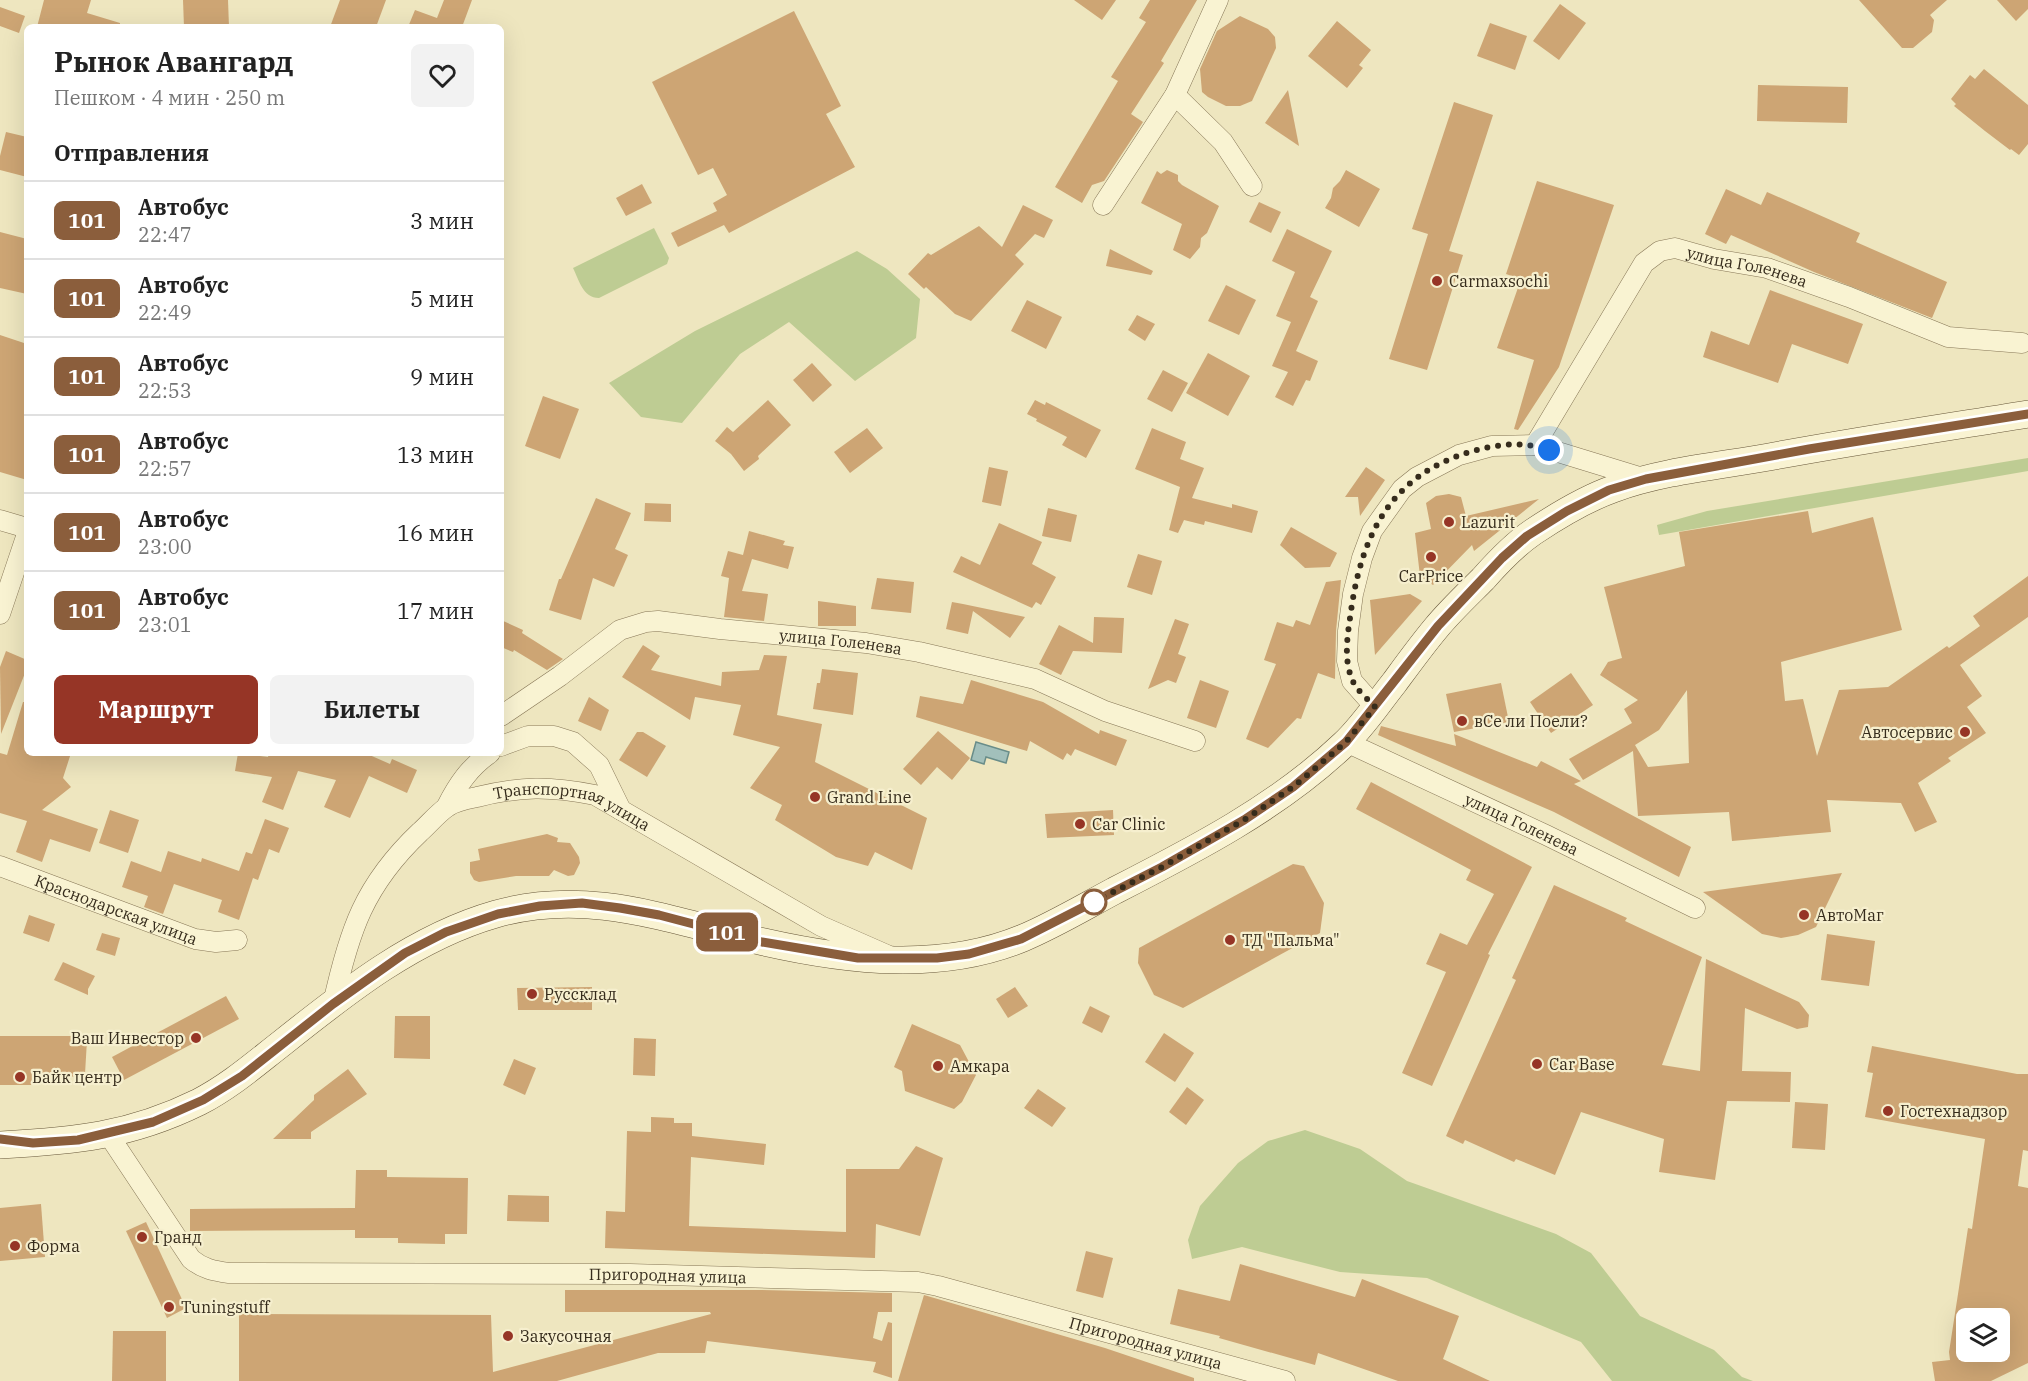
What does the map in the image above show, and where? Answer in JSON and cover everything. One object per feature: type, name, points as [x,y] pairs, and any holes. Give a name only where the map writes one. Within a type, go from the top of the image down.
[{"type":"main road","name":"Транспортная улица","points":[[1,1143],[78,1140],[108,1134],[153,1122],[203,1100],[242,1076],[333,1004],[405,953],[446,932],[498,914],[540,906],[582,903],[659,915],[762,942],[858,958],[897,960],[969,954],[1021,939],[1162,867],[1244,820],[1293,787],[1346,742],[1438,626],[1502,558],[1527,536],[1567,511],[1609,490],[1646,479],[1809,449],[2028,414]]},
{"type":"street","points":[[1103,205],[1175,95],[1218,0]]},
{"type":"street","points":[[1175,95],[1223,142],[1252,186]]},
{"type":"street","name":"улица Голенева","points":[[1535,445],[1644,263],[1660,251],[1675,248],[1714,259],[1767,268],[1849,297],[1948,337],[2022,343]]},
{"type":"street","name":"Транспортная улица","points":[[1375,707],[1352,681],[1347,661],[1348,631],[1353,594],[1372,531],[1402,489],[1436,466],[1459,455],[1492,446],[1535,445],[1646,479]]},
{"type":"street","points":[[0,520],[24,527]]},
{"type":"street","points":[[0,614],[24,543]]},
{"type":"street","name":"улица Голенева","points":[[504,714],[560,676],[620,630],[658,621],[866,643],[919,652],[1035,679],[1105,711],[1195,741]]},
{"type":"street","points":[[504,727],[528,736],[554,736],[573,742],[599,765],[621,810]]},
{"type":"street","points":[[504,745],[528,736]]},
{"type":"street","name":"улица Голенева","points":[[1346,742],[1546,835],[1695,908]]},
{"type":"street","points":[[447,806],[458,784],[476,763],[486,756]]},
{"type":"street","name":"Транспортная улица","points":[[333,1004],[354,926],[372,889],[393,860],[447,806],[483,795],[530,788],[561,789],[595,795],[821,926],[897,960]]},
{"type":"street","name":"Краснодарская улица","points":[[0,866],[195,939],[216,942],[237,940]]},
{"type":"street","name":"Пригородная улица","points":[[108,1134],[191,1259],[201,1267],[213,1271],[229,1273],[642,1274],[918,1282],[1285,1381]]},
{"type":"green space","points":[[654,228],[669,258],[667,264],[599,298],[585,292],[573,268]]},
{"type":"green space","points":[[857,251],[887,269],[920,299],[916,338],[855,381],[789,322],[740,354],[682,423],[641,417],[609,383],[695,331]]},
{"type":"green space","points":[[2028,458],[2028,471],[1659,535],[1657,525],[1707,511]]},
{"type":"green space","points":[[1305,1130],[1360,1149],[1407,1181],[1556,1234],[1591,1253],[1640,1316],[1714,1350],[1742,1377],[1753,1381],[1612,1381],[1581,1342],[1427,1278],[1340,1272],[1242,1247],[1192,1259],[1188,1240],[1200,1206],[1238,1163],[1268,1141]]},
{"type":"water","points":[[976,742],[1009,752],[1006,763],[986,757],[984,764],[971,760]]},
{"type":"building","points":[[44,0],[91,0],[87,13],[120,23],[120,24],[38,24]]},
{"type":"building","points":[[183,0],[228,0],[229,24],[184,24]]},
{"type":"building","points":[[340,0],[386,0],[377,24],[331,24]]},
{"type":"building","points":[[444,0],[472,0],[463,24],[409,24],[415,10],[437,18]]},
{"type":"building","points":[[1074,0],[1116,0],[1102,20]]},
{"type":"building","points":[[1150,0],[1197,0],[1161,61],[1164,63],[1131,114],[1143,122],[1104,181],[1092,185],[1082,203],[1055,187],[1118,81],[1111,77],[1146,22],[1139,18]]},
{"type":"building","points":[[1859,0],[1947,0],[1930,15],[1934,20],[1932,32],[1913,48],[1902,48]]},
{"type":"building","points":[[1997,0],[2028,0],[2028,9],[2016,21]]},
{"type":"building","points":[[1560,4],[1586,23],[1559,60],[1533,41]]},
{"type":"building","points":[[0,7],[25,16],[19,33],[0,26]]},
{"type":"building","points":[[794,11],[841,106],[826,114],[855,167],[729,233],[724,225],[678,247],[671,233],[717,211],[713,203],[727,195],[713,168],[698,175],[652,82]]},
{"type":"building","points":[[1240,16],[1268,29],[1275,37],[1276,48],[1252,101],[1240,106],[1226,106],[1202,92],[1200,69],[1217,31]]},
{"type":"building","points":[[1337,21],[1371,50],[1359,65],[1363,68],[1347,88],[1308,56]]},
{"type":"building","points":[[1490,23],[1527,36],[1515,70],[1477,56]]},
{"type":"building","points":[[1984,69],[2028,105],[2028,144],[2019,155],[1954,106],[1956,104],[1951,99],[1970,75],[1975,79]]},
{"type":"building","points":[[1758,85],[1848,87],[1847,123],[1757,121]]},
{"type":"building","points":[[1288,90],[1299,146],[1265,123]]},
{"type":"building","points":[[1454,102],[1493,115],[1449,251],[1463,255],[1427,370],[1389,359],[1428,234],[1412,229]]},
{"type":"building","points":[[6,132],[24,136],[24,176],[0,170],[0,156]]},
{"type":"building","points":[[1167,170],[1178,175],[1178,181],[1182,185],[1219,206],[1207,233],[1201,238],[1200,247],[1190,259],[1173,250],[1182,224],[1141,203],[1157,171],[1161,174]]},
{"type":"building","points":[[1346,170],[1380,189],[1359,227],[1325,208],[1331,198],[1333,188]]},
{"type":"building","points":[[1537,181],[1614,205],[1559,367],[1518,430],[1514,429],[1534,360],[1497,348],[1521,279],[1506,274]]},
{"type":"building","points":[[642,184],[652,203],[626,216],[616,198]]},
{"type":"building","points":[[1726,189],[1761,205],[1767,192],[1860,233],[1856,242],[1947,282],[1932,318],[1814,272],[1731,235],[1726,244],[1705,234]]},
{"type":"building","points":[[1259,202],[1281,212],[1271,233],[1249,222]]},
{"type":"building","points":[[1023,205],[1053,220],[1044,238],[1035,234],[1015,255],[1024,264],[971,321],[955,314],[908,274],[928,253],[931,255],[979,226],[1002,247]]},
{"type":"building","points":[[1287,229],[1332,251],[1310,297],[1318,301],[1296,351],[1318,361],[1310,381],[1306,380],[1293,406],[1275,397],[1288,372],[1272,366],[1291,322],[1276,316],[1295,272],[1272,261]]},
{"type":"building","points":[[0,232],[24,238],[24,293],[0,288]]},
{"type":"building","points":[[1110,249],[1153,271],[1151,275],[1106,266]]},
{"type":"building","points":[[1226,285],[1256,300],[1239,335],[1208,321]]},
{"type":"building","points":[[1770,290],[1863,324],[1848,364],[1792,344],[1778,383],[1703,357],[1711,331],[1749,345]]},
{"type":"building","points":[[1027,300],[1062,317],[1046,349],[1011,331]]},
{"type":"building","points":[[1137,315],[1155,324],[1145,341],[1128,330]]},
{"type":"building","points":[[0,335],[24,343],[24,479],[0,472]]},
{"type":"building","points":[[1208,353],[1250,376],[1228,416],[1186,393]]},
{"type":"building","points":[[812,363],[832,385],[813,402],[793,380]]},
{"type":"building","points":[[1163,370],[1188,383],[1172,412],[1147,399]]},
{"type":"building","points":[[543,396],[579,409],[560,459],[525,446]]},
{"type":"building","points":[[768,400],[791,425],[758,456],[759,459],[744,471],[731,454],[715,441],[727,427],[733,432]]},
{"type":"building","points":[[1035,400],[1045,405],[1046,402],[1101,430],[1086,458],[1062,445],[1067,437],[1027,414]]},
{"type":"building","points":[[867,428],[883,448],[850,473],[834,452]]},
{"type":"building","points":[[1152,428],[1186,442],[1180,459],[1204,468],[1192,498],[1232,508],[1232,504],[1258,511],[1252,533],[1205,521],[1204,525],[1184,520],[1178,533],[1169,530],[1180,487],[1135,469]]},
{"type":"building","points":[[989,467],[1008,471],[1001,506],[982,502]]},
{"type":"building","points":[[1366,467],[1385,480],[1360,516],[1358,497],[1345,497]]},
{"type":"building","points":[[1449,494],[1461,497],[1466,516],[1539,499],[1474,551],[1472,545],[1433,585],[1420,576],[1415,533],[1431,529],[1426,503],[1436,496]]},
{"type":"building","points":[[596,498],[631,513],[615,549],[628,555],[614,587],[593,578],[581,620],[549,610],[559,579],[561,579]]},
{"type":"building","points":[[645,503],[671,504],[671,522],[644,521]]},
{"type":"building","points":[[1048,508],[1077,515],[1071,542],[1042,536]]},
{"type":"building","points":[[1808,511],[1812,533],[1873,517],[1902,630],[1781,662],[1785,701],[1803,699],[1817,756],[1839,690],[1888,687],[1980,626],[1973,616],[2028,576],[2028,617],[1960,665],[1982,696],[1967,707],[1986,733],[1948,758],[1951,761],[1918,783],[1937,822],[1915,832],[1901,803],[1827,800],[1831,832],[1732,841],[1729,812],[1638,816],[1633,751],[1583,780],[1569,759],[1632,723],[1624,709],[1638,700],[1600,675],[1608,662],[1622,658],[1604,587],[1685,566],[1679,532]],"holes":[[[1687,690],[1689,763],[1648,767],[1635,745],[1659,730]]]},
{"type":"building","points":[[999,523],[1042,542],[1032,564],[1056,577],[1041,605],[1036,602],[1032,608],[953,572],[961,556],[980,565]]},
{"type":"building","points":[[1291,527],[1337,553],[1330,567],[1305,568],[1280,545]]},
{"type":"building","points":[[749,531],[785,541],[783,545],[794,547],[788,569],[752,559],[742,591],[768,594],[764,621],[724,617],[729,578],[721,576],[728,551],[743,555]]},
{"type":"building","points":[[1138,554],[1162,561],[1152,595],[1127,587]]},
{"type":"building","points":[[877,578],[914,582],[911,613],[871,609]]},
{"type":"building","points":[[1341,580],[1336,631],[1335,679],[1318,673],[1301,719],[1297,718],[1268,748],[1246,739],[1276,664],[1264,660],[1277,622],[1293,627],[1296,620],[1310,625],[1326,582]]},
{"type":"building","points":[[1410,594],[1422,601],[1375,655],[1370,600]]},
{"type":"building","points":[[818,601],[856,606],[856,626],[818,626]]},
{"type":"building","points":[[952,602],[1025,617],[1010,638],[973,611],[968,634],[946,629]]},
{"type":"building","points":[[1094,617],[1124,618],[1122,653],[1073,651],[1061,675],[1039,664],[1059,625],[1093,643]]},
{"type":"building","points":[[1175,619],[1189,624],[1178,654],[1186,657],[1176,683],[1168,680],[1148,689]]},
{"type":"building","points":[[504,621],[523,630],[522,633],[563,659],[547,670],[514,650],[513,652],[504,648]]},
{"type":"building","points":[[643,645],[660,656],[651,670],[721,686],[722,672],[759,670],[764,655],[787,656],[777,715],[822,724],[815,762],[927,818],[912,870],[875,852],[868,866],[836,857],[775,820],[782,805],[750,788],[780,747],[733,735],[741,705],[695,697],[690,720],[622,677]]},
{"type":"building","points":[[6,651],[24,659],[24,676],[1,734],[0,667]]},
{"type":"building","points":[[822,669],[858,673],[853,715],[813,709],[817,683],[820,683]]},
{"type":"building","points":[[1571,673],[1593,705],[1551,733],[1530,702]]},
{"type":"building","points":[[971,680],[1043,702],[1099,734],[1100,730],[1127,740],[1116,766],[1075,749],[1071,756],[1067,753],[1063,760],[1030,741],[1027,751],[916,717],[920,696],[963,704]]},
{"type":"building","points":[[1200,680],[1229,691],[1216,728],[1187,718]]},
{"type":"building","points":[[1501,683],[1509,722],[1454,732],[1446,694]]},
{"type":"building","points":[[589,697],[609,710],[601,731],[578,721]]},
{"type":"building","points":[[24,702],[24,756],[70,756],[63,778],[71,787],[42,810],[98,829],[90,852],[50,839],[42,862],[16,852],[27,821],[0,813],[0,753],[7,755]]},
{"type":"building","points":[[1381,726],[1456,746],[1454,734],[1537,767],[1541,761],[1581,781],[1574,784],[1691,847],[1679,877],[1554,812],[1378,735]]},
{"type":"building","points":[[938,731],[970,758],[952,780],[937,767],[921,785],[903,769]]},
{"type":"building","points":[[637,732],[643,732],[666,746],[647,777],[619,760]]},
{"type":"building","points":[[238,756],[372,756],[390,764],[392,759],[417,770],[407,793],[369,776],[350,818],[324,807],[336,780],[298,771],[283,810],[262,802],[272,777],[235,771]]},
{"type":"building","points":[[1371,782],[1532,867],[1488,954],[1490,955],[1432,1086],[1402,1073],[1446,972],[1426,964],[1440,933],[1467,945],[1494,894],[1466,880],[1471,870],[1356,809]]},
{"type":"building","points":[[110,810],[139,820],[128,853],[99,843]]},
{"type":"building","name":"Car Clinic","points":[[1113,810],[1114,835],[1047,838],[1045,814]]},
{"type":"building","points":[[265,819],[289,828],[279,853],[269,849],[258,880],[253,878],[239,920],[218,912],[222,900],[174,884],[163,914],[144,907],[148,896],[122,887],[131,861],[161,872],[168,851],[201,862],[202,858],[239,871],[246,852],[252,854]]},
{"type":"building","points":[[547,834],[558,838],[557,842],[570,843],[580,863],[574,875],[568,876],[554,870],[549,876],[516,876],[479,882],[474,880],[470,873],[470,862],[480,860],[478,849]]},
{"type":"building","name":"ТД \"Пальма\"","points":[[1293,864],[1304,866],[1324,903],[1320,933],[1183,1008],[1154,995],[1138,963],[1139,948]]},
{"type":"building","points":[[1842,873],[1816,927],[1798,935],[1781,938],[1762,934],[1703,892]]},
{"type":"building","points":[[1554,885],[1627,918],[1625,921],[1702,957],[1662,1065],[1700,1071],[1706,959],[1799,1002],[1809,1015],[1808,1027],[1797,1029],[1745,1008],[1742,1071],[1791,1072],[1790,1102],[1727,1101],[1715,1180],[1659,1172],[1664,1139],[1581,1112],[1555,1175],[1516,1159],[1514,1162],[1465,1140],[1463,1144],[1446,1136],[1516,980],[1512,978]]},
{"type":"building","points":[[29,915],[55,924],[49,942],[23,933]]},
{"type":"building","points":[[102,933],[120,938],[115,956],[96,950]]},
{"type":"building","points":[[1827,934],[1875,941],[1869,986],[1821,980]]},
{"type":"building","points":[[63,962],[95,976],[88,989],[88,995],[54,980]]},
{"type":"building","points":[[592,987],[592,1010],[518,1010],[517,988]]},
{"type":"building","points":[[1015,987],[1028,1006],[1008,1018],[996,999]]},
{"type":"building","points":[[226,996],[239,1019],[124,1080],[112,1057]]},
{"type":"building","points":[[1090,1006],[1110,1016],[1102,1033],[1082,1023]]},
{"type":"building","points":[[395,1016],[430,1016],[430,1059],[394,1058]]},
{"type":"building","points":[[912,1024],[960,1045],[976,1075],[962,1102],[954,1109],[905,1091],[902,1071],[894,1067]]},
{"type":"building","points":[[1164,1033],[1194,1053],[1175,1082],[1145,1062]]},
{"type":"building","points":[[0,1036],[83,1036],[83,1040],[87,1040],[85,1074],[31,1085],[0,1085]]},
{"type":"building","points":[[634,1038],[656,1039],[655,1076],[633,1075]]},
{"type":"building","points":[[1872,1046],[2017,1074],[2028,1074],[2028,1151],[2023,1150],[2018,1186],[2028,1188],[2028,1363],[1991,1381],[1935,1381],[1932,1362],[1950,1360],[1949,1352],[1968,1228],[1972,1229],[1985,1139],[1865,1117],[1873,1073],[1867,1072]]},
{"type":"building","points":[[514,1059],[536,1068],[525,1095],[503,1085]]},
{"type":"building","points":[[348,1069],[367,1094],[311,1132],[311,1139],[273,1139],[314,1100],[314,1095]]},
{"type":"building","points":[[1187,1087],[1204,1100],[1186,1125],[1169,1112]]},
{"type":"building","points":[[1038,1089],[1066,1108],[1052,1127],[1024,1108]]},
{"type":"building","points":[[1795,1102],[1828,1104],[1825,1150],[1792,1148]]},
{"type":"building","points":[[651,1117],[674,1118],[674,1123],[692,1123],[692,1136],[766,1144],[764,1165],[691,1157],[689,1226],[846,1232],[846,1169],[899,1169],[916,1146],[943,1158],[920,1236],[876,1224],[875,1258],[605,1248],[606,1211],[625,1212],[627,1131],[651,1132]]},
{"type":"building","points":[[356,1170],[387,1170],[387,1177],[468,1178],[467,1234],[445,1234],[445,1244],[398,1243],[398,1238],[355,1238],[355,1230],[190,1231],[190,1209],[355,1208]]},
{"type":"building","points":[[508,1195],[549,1196],[549,1222],[507,1221]]},
{"type":"building","points":[[41,1204],[45,1257],[0,1261],[0,1208]]},
{"type":"building","points":[[146,1222],[186,1308],[167,1318],[126,1231]]},
{"type":"building","points":[[1086,1251],[1113,1258],[1103,1298],[1076,1291]]},
{"type":"building","points":[[1240,1264],[1355,1297],[1362,1279],[1459,1316],[1443,1359],[1490,1381],[1398,1381],[1318,1353],[1315,1365],[1219,1338],[1220,1336],[1170,1324],[1178,1289],[1230,1301]]},
{"type":"building","points":[[565,1290],[892,1293],[892,1312],[878,1312],[873,1338],[882,1341],[888,1322],[892,1323],[892,1378],[873,1372],[876,1362],[707,1341],[705,1353],[658,1353],[557,1381],[239,1381],[239,1314],[491,1315],[493,1372],[711,1314],[710,1312],[565,1312]]},
{"type":"building","points":[[924,1295],[1105,1348],[1194,1378],[1194,1381],[898,1381]]},
{"type":"building","points":[[113,1331],[166,1331],[166,1381],[112,1381]]},
{"type":"bus line","name":"101","points":[[0,1139],[33,1143],[78,1140],[153,1122],[203,1100],[242,1076],[333,1004],[405,953],[446,932],[498,914],[540,906],[582,903],[659,915],[762,942],[858,958],[897,960],[969,954],[1021,939],[1162,867],[1244,820],[1293,787],[1346,742],[1438,626],[1502,558],[1527,536],[1567,511],[1609,490],[1646,479],[1809,449],[2028,414]]},
{"type":"place","name":"Carmaxsochi","points":[[1437,281]]},
{"type":"place","name":"Lazurit","points":[[1449,522]]},
{"type":"place","name":"CarPrice","points":[[1431,557]]},
{"type":"place","name":"вСе ли Поели?","points":[[1462,721]]},
{"type":"place","name":"Автосервис","points":[[1965,732]]},
{"type":"place","name":"Grand Line","points":[[815,797]]},
{"type":"place","name":"Car Clinic","points":[[1080,824]]},
{"type":"place","name":"АвтоМаг","points":[[1804,915]]},
{"type":"place","name":"ТД \"Пальма\"","points":[[1230,940]]},
{"type":"place","name":"Руссклад","points":[[532,994]]},
{"type":"place","name":"Ваш Инвестор","points":[[196,1038]]},
{"type":"place","name":"Car Base","points":[[1537,1064]]},
{"type":"place","name":"Амкара","points":[[938,1066]]},
{"type":"place","name":"Байк центр","points":[[20,1077]]},
{"type":"place","name":"Гостехнадзор","points":[[1888,1111]]},
{"type":"place","name":"Гранд","points":[[142,1237]]},
{"type":"place","name":"Форма","points":[[15,1246]]},
{"type":"place","name":"Tuningstuff","points":[[169,1307]]},
{"type":"place","name":"Закусочная","points":[[508,1336]]},
{"type":"route","points":[[1094,902],[1162,867],[1244,820],[1293,787],[1346,742],[1375,707],[1352,681],[1347,661],[1348,631],[1353,594],[1372,531],[1402,489],[1436,466],[1459,455],[1492,446],[1535,445],[1549,450]]}]
